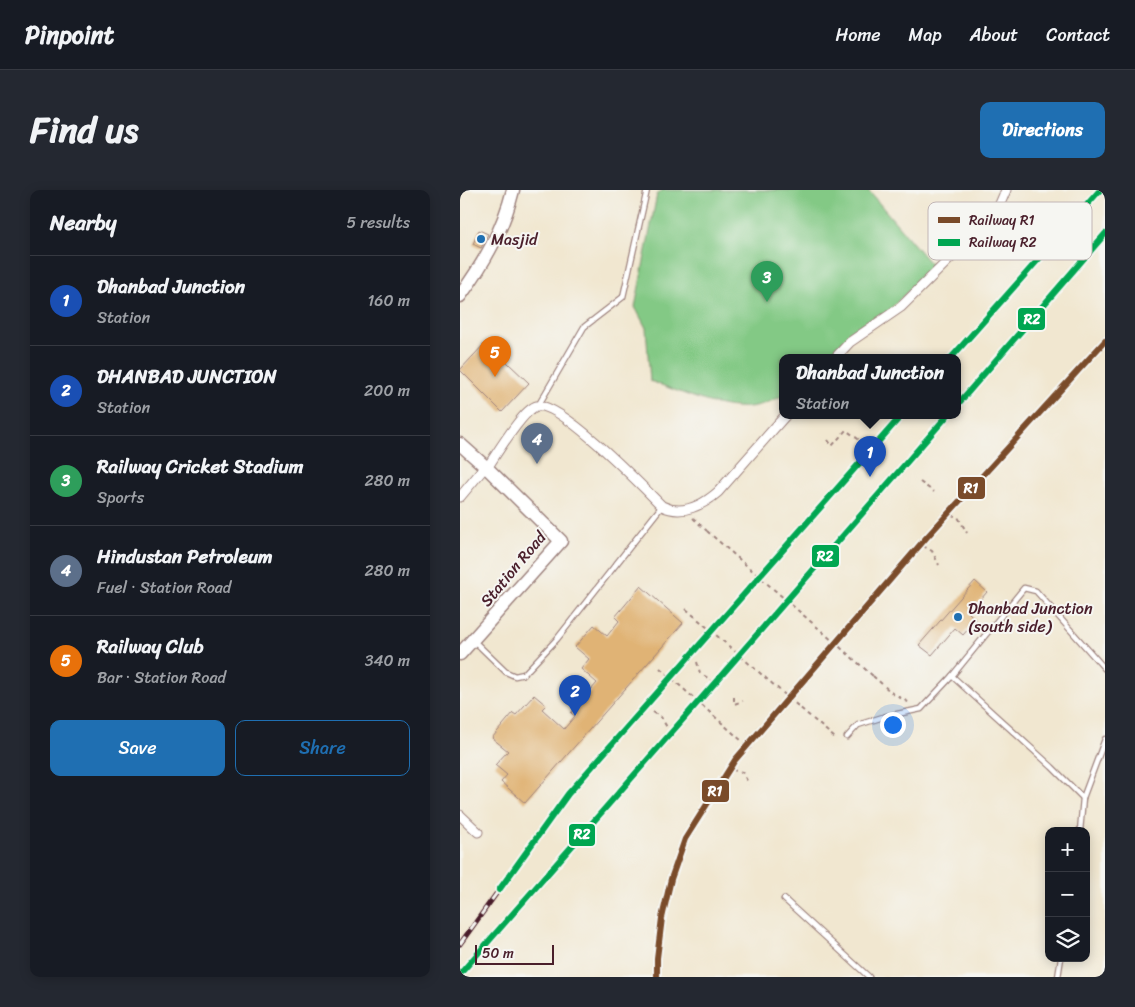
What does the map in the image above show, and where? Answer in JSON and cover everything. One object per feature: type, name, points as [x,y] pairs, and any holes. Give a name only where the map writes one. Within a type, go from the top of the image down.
[{"type":"street","points":[[460,296],[495,241],[507,213],[513,190]]},
{"type":"street","points":[[1001,202],[1006,190]]},
{"type":"street","points":[[839,354],[850,342],[879,324],[901,306],[948,260]]},
{"type":"street","points":[[460,497],[486,468],[518,422],[533,408],[538,406],[553,410],[580,430],[662,506],[671,509],[691,508],[708,500],[724,486],[782,419]]},
{"type":"street","name":"Station Road","points":[[460,444],[561,541],[460,654]]},
{"type":"street","points":[[460,815],[478,832]]},
{"type":"lane","points":[[538,406],[584,327],[623,297],[647,190]]},
{"type":"lane","points":[[473,640],[506,672],[515,676],[524,674],[557,639],[662,506]]},
{"type":"lane","points":[[847,737],[858,725],[883,717],[921,709],[952,676],[1024,588],[1036,591],[1105,669]]},
{"type":"lane","points":[[952,676],[1052,766],[1083,798]]},
{"type":"lane","points":[[1080,827],[1083,798],[1105,740]]},
{"type":"lane","points":[[784,899],[869,977]]},
{"type":"lane","points":[[1058,977],[1060,962]]},
{"type":"path","points":[[828,440],[832,446],[846,430],[862,442]]},
{"type":"path","points":[[920,482],[934,492]]},
{"type":"path","points":[[689,515],[893,694],[921,709]]},
{"type":"path","points":[[951,515],[958,517],[967,533]]},
{"type":"path","points":[[923,546],[932,551],[939,565]]},
{"type":"path","points":[[686,609],[835,738]]},
{"type":"path","points":[[697,662],[700,673],[711,680]]},
{"type":"path","points":[[660,668],[751,749]]},
{"type":"path","points":[[734,697],[734,704],[743,702]]},
{"type":"path","points":[[653,712],[661,717],[668,730]]},
{"type":"path","points":[[732,770],[742,772],[748,784]]},
{"type":"green space","points":[[663,190],[868,190],[933,267],[887,312],[855,332],[830,354],[779,354],[779,397],[757,406],[749,407],[724,406],[712,403],[650,381],[646,328],[635,307],[657,194]]},
{"type":"building","name":"Masjid","points":[[479,230],[488,234],[481,248],[473,244]]},
{"type":"building","points":[[486,342],[529,383],[502,412],[460,370]]},
{"type":"building","name":"Dhanbad Junction (south side)","points":[[975,581],[987,592],[969,613],[976,620],[963,635],[955,628],[932,655],[919,645]]},
{"type":"building","points":[[641,586],[683,623],[525,803],[501,782],[507,775],[495,765],[508,751],[492,738],[513,713],[516,715],[534,695],[546,705],[542,709],[564,729],[575,716],[571,713],[597,683],[581,669],[589,659],[575,647],[594,625],[607,636],[619,621],[615,617]]},
{"type":"railway","points":[[1089,202],[1100,190]]},
{"type":"railway","points":[[955,354],[1038,260]]},
{"type":"railway","points":[[657,977],[657,958],[662,918],[671,879],[685,839],[735,760],[926,538],[1105,341]]},
{"type":"railway","points":[[460,944],[568,794],[898,419]]},
{"type":"rail line","name":"R2","points":[[1089,202],[1100,190]]},
{"type":"rail line","name":"R2","points":[[1092,249],[1105,234]]},
{"type":"rail line","name":"R2","points":[[955,354],[1038,260]]},
{"type":"rail line","name":"R2","points":[[961,401],[1083,260]]},
{"type":"rail line","name":"R1","points":[[657,977],[657,958],[662,918],[671,879],[685,839],[735,760],[926,538],[1105,341]]},
{"type":"rail line","name":"R2","points":[[499,890],[568,794],[898,419]]},
{"type":"rail line","name":"R2","points":[[460,974],[944,419]]},
{"type":"place","name":"Masjid","points":[[481,239]]},
{"type":"place","name":"Railway Cricket Stadium","points":[[767,302]]},
{"type":"place","name":"Railway Club","points":[[495,377]]},
{"type":"place","name":"Hindustan Petroleum","points":[[537,464]]},
{"type":"place","name":"Dhanbad Junction","points":[[870,477]]},
{"type":"place","name":"Dhanbad Junction (south side)","points":[[958,617]]},
{"type":"place","name":"DHANBAD JUNCTION","points":[[575,716]]}]
